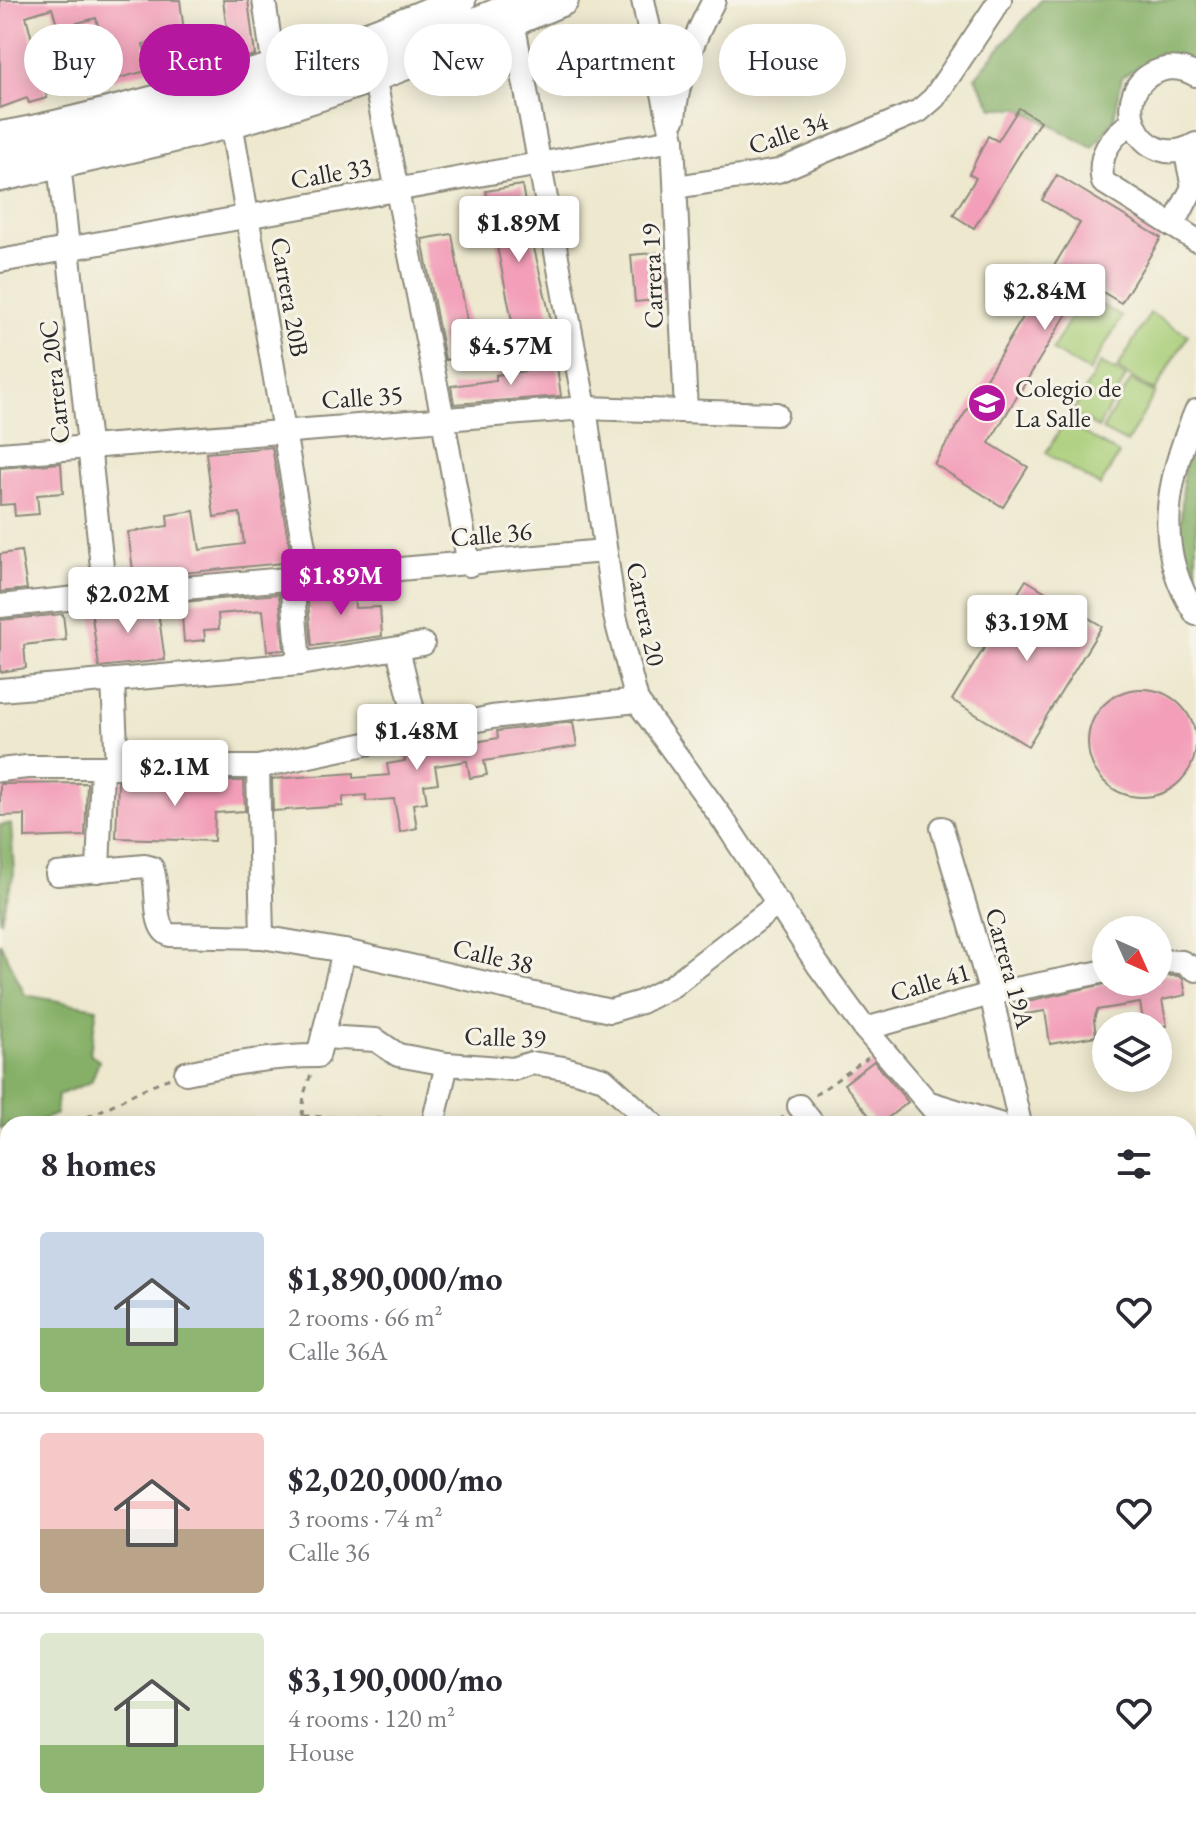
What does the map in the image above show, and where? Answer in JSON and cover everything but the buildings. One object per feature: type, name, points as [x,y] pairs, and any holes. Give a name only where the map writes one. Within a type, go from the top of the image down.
[{"type":"highway","points":[[388,31],[460,0]]},
{"type":"highway","points":[[388,70],[516,11],[563,0]]},
{"type":"highway","points":[[0,137],[32,132],[201,90],[266,83]]},
{"type":"highway","points":[[0,176],[167,140],[231,122],[271,96]]},
{"type":"street","points":[[264,0],[274,24]]},
{"type":"street","points":[[388,41],[478,0]]},
{"type":"street","name":"Carrera 19","points":[[643,0],[673,140],[686,411]]},
{"type":"street","name":"Carrera 19","points":[[673,140],[680,78],[697,32],[714,0]]},
{"type":"street","name":"Calle 34","points":[[676,187],[778,171],[919,111],[934,98],[1000,0]]},
{"type":"street","points":[[388,52],[516,11]]},
{"type":"street","name":"Carrera 20","points":[[516,11],[540,164],[585,408],[615,616],[637,701],[779,903],[818,965],[865,1029],[940,1116]]},
{"type":"street","points":[[1173,226],[1193,187],[1191,147],[1172,152],[1159,149],[1138,134],[1131,108],[1134,94],[1152,73],[1179,68],[1196,75]]},
{"type":"street","points":[[0,144],[266,87]]},
{"type":"street","points":[[0,158],[266,88]]},
{"type":"street","points":[[378,96],[399,189],[469,565]]},
{"type":"street","name":"Carrera 20B","points":[[231,122],[285,431],[300,578],[299,664]]},
{"type":"street","points":[[1133,122],[1109,143],[1101,159],[1103,182],[1196,240]]},
{"type":"street","name":"Calle 33","points":[[0,261],[673,140]]},
{"type":"street","name":"Carrera 20C","points":[[59,163],[105,595]]},
{"type":"street","name":"Calle 35","points":[[0,454],[585,408],[776,414]]},
{"type":"street","points":[[1196,411],[1179,450],[1167,502],[1176,575],[1196,614]]},
{"type":"street","name":"Calle 36","points":[[0,606],[604,551]]},
{"type":"street","points":[[0,690],[299,664],[423,644]]},
{"type":"street","points":[[398,649],[419,735]]},
{"type":"street","points":[[57,874],[98,871],[109,767],[113,681]]},
{"type":"street","points":[[0,770],[258,767],[492,717],[637,701]]},
{"type":"street","points":[[258,767],[262,937]]},
{"type":"street","name":"Carrera 19A","points":[[942,828],[991,994],[1018,1116]]},
{"type":"street","name":"Calle 38","points":[[98,871],[152,868],[156,877],[159,925],[164,933],[262,937],[344,951],[610,1011],[641,1002],[672,986],[779,903]]},
{"type":"street","points":[[321,1046],[344,951]]},
{"type":"street","points":[[1172,962],[1182,962],[1196,970]]},
{"type":"street","name":"Calle 41","points":[[865,1029],[991,994],[1092,974]]},
{"type":"street","points":[[186,1073],[289,1056],[321,1046],[376,1040],[398,1055],[447,1064]]},
{"type":"street","name":"Calle 39","points":[[435,1116],[447,1064],[513,1069],[532,1063],[604,1079],[644,1116]]},
{"type":"street","points":[[930,1103],[973,1116]]},
{"type":"path","points":[[302,1116],[304,1094],[321,1046]]},
{"type":"path","points":[[806,1115],[881,1048]]},
{"type":"path","points":[[89,1116],[147,1085],[186,1073]]},
{"type":"green space","points":[[1041,0],[1196,0],[1196,68],[1160,53],[1122,77],[1114,119],[1093,148],[1019,108],[993,108],[975,77]]},
{"type":"green space","points":[[1084,295],[1122,317],[1089,372],[1052,350]]},
{"type":"green space","points":[[1150,313],[1188,335],[1155,391],[1117,369]]},
{"type":"green space","points":[[1100,363],[1126,377],[1098,428],[1072,413]]},
{"type":"green space","points":[[1131,380],[1155,393],[1127,443],[1102,430]]},
{"type":"green space","points":[[1065,421],[1119,454],[1100,486],[1046,453]]},
{"type":"green space","points":[[1196,440],[1196,589],[1180,538],[1184,466]]},
{"type":"green space","points":[[11,824],[14,874],[0,922],[0,825]]},
{"type":"green space","points":[[0,942],[25,995],[97,1008],[90,1053],[99,1061],[91,1082],[58,1095],[56,1114],[0,1116]]},
{"type":"place","name":"Colegio de La Salle","points":[[987,403]]}]
